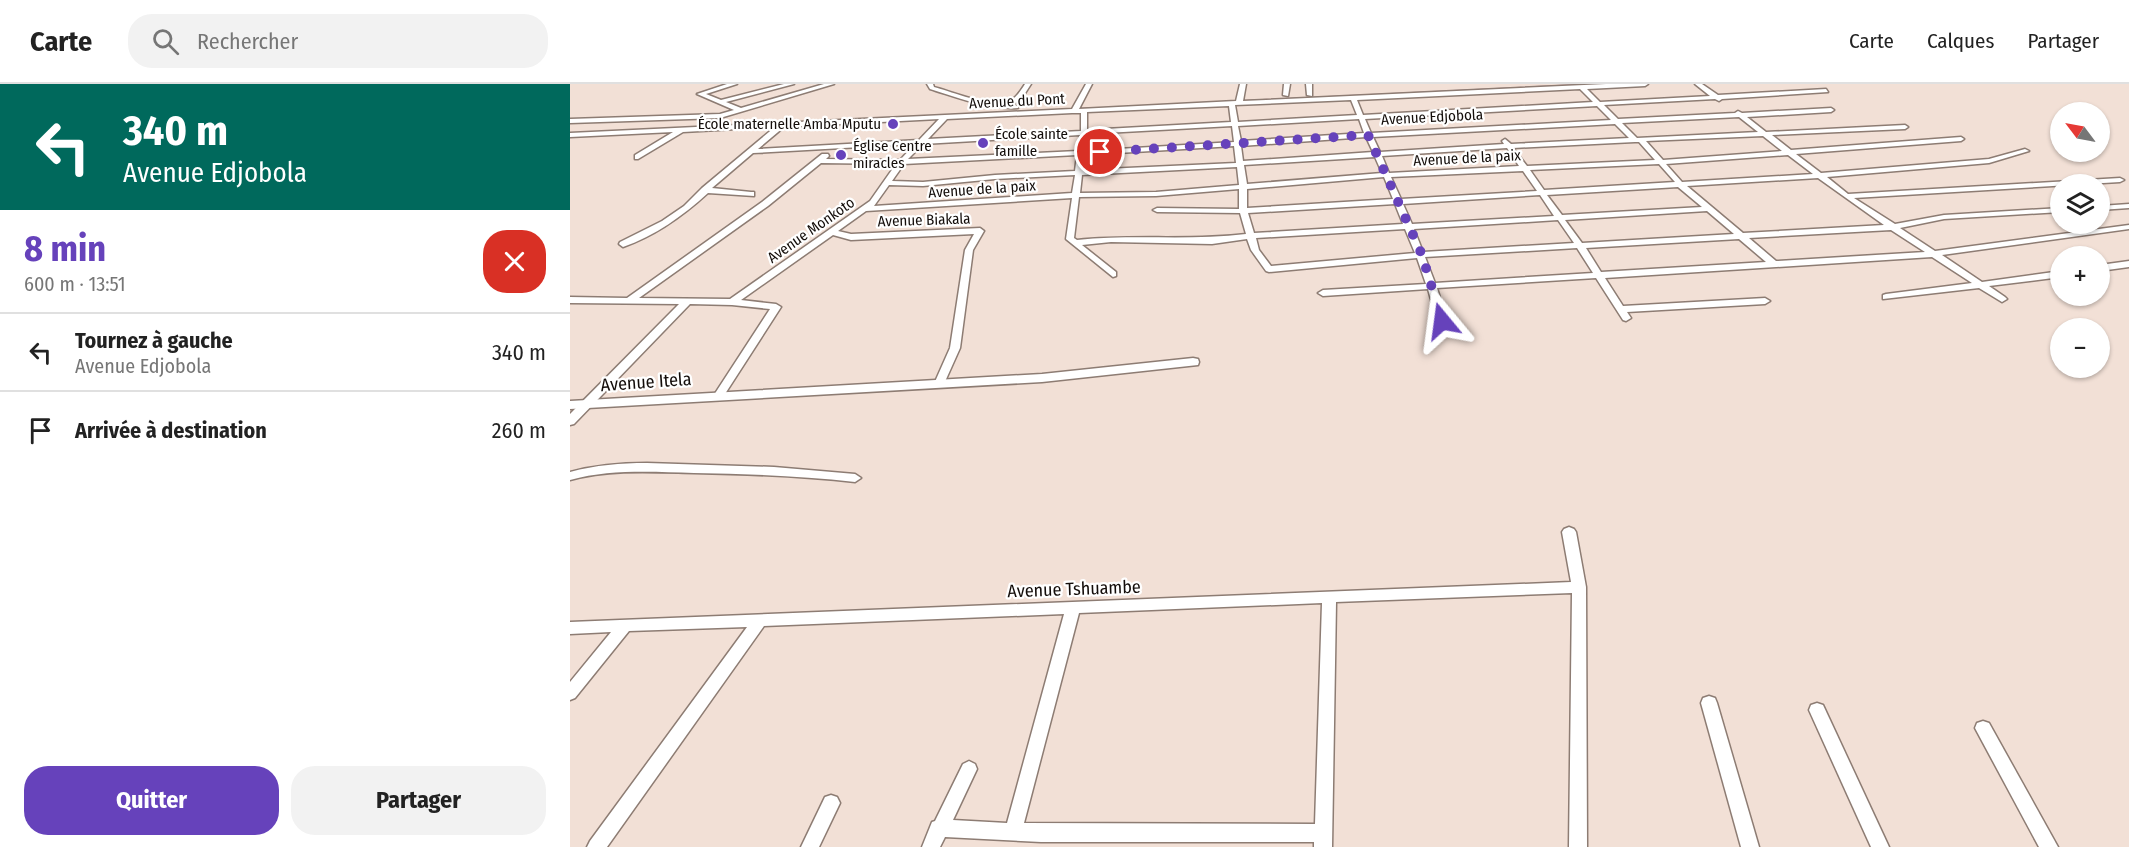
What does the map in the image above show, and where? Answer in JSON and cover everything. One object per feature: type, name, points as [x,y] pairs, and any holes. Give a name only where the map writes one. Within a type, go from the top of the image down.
[{"type":"street","points":[[734,84],[700,93],[741,111]]},
{"type":"street","points":[[719,103],[791,84]]},
{"type":"street","points":[[570,121],[720,116],[831,84]]},
{"type":"street","points":[[930,84],[932,88],[1003,107],[1077,109]]},
{"type":"street","points":[[1003,107],[1020,97],[1028,84]]},
{"type":"street","points":[[1089,84],[1077,109],[1084,133],[1071,239],[1113,274]]},
{"type":"street","points":[[1243,84],[1235,125],[1243,186],[1243,211],[1255,250],[1269,269],[1422,255],[1894,227],[1944,217],[2050,211]]},
{"type":"street","points":[[1286,95],[1287,84]]},
{"type":"street","points":[[1309,84],[1310,95]]},
{"type":"street","points":[[1238,102],[1286,95],[1543,84]]},
{"type":"street","name":"Avenue du Pont","points":[[570,135],[944,118],[1077,109],[1353,98],[1464,88],[1645,84]]},
{"type":"street","points":[[1698,84],[1765,132],[1787,152],[1846,196],[2002,299]]},
{"type":"street","points":[[1582,87],[1616,122],[1663,162],[1681,184],[1707,209],[1775,264]]},
{"type":"street","points":[[1464,88],[1483,110],[1580,246],[1623,313],[1765,301]]},
{"type":"street","points":[[752,151],[1826,91]]},
{"type":"street","points":[[1353,98],[1396,201],[1422,255],[1442,321]]},
{"type":"street","name":"Avenue Edjobola","points":[[820,161],[902,162],[1081,153],[1495,127],[1831,110]]},
{"type":"street","name":"Avenue Monkoto","points":[[732,302],[866,209],[902,162],[944,118]]},
{"type":"street","points":[[623,244],[665,223],[687,208],[782,125]]},
{"type":"street","points":[[888,183],[923,184],[995,177],[1079,174],[1508,146],[1905,127]]},
{"type":"street","points":[[638,157],[681,130]]},
{"type":"street","name":"Avenue de la paix","points":[[866,209],[1076,195],[1156,194],[1385,175],[1663,162],[1961,139]]},
{"type":"street","points":[[630,300],[765,204],[839,146]]},
{"type":"street","points":[[1156,210],[1243,211],[1539,191],[1818,176],[1989,161],[2025,151]]},
{"type":"street","points":[[1846,196],[2120,180]]},
{"type":"street","points":[[705,190],[751,194]]},
{"type":"street","points":[[2110,207],[2129,206]]},
{"type":"street","points":[[1075,243],[1111,239],[1212,242],[1250,236],[1707,209]]},
{"type":"street","points":[[1323,293],[1933,254],[2129,227]]},
{"type":"street","name":"Avenue Biakala","points":[[832,232],[851,237],[980,231],[969,250],[955,348],[939,384]]},
{"type":"street","points":[[2110,267],[2129,264]]},
{"type":"street","points":[[1886,297],[2050,276]]},
{"type":"street","points":[[570,308],[574,299],[732,302],[776,307],[722,395]]},
{"type":"street","points":[[570,421],[688,301]]},
{"type":"street","name":"Avenue Itela","points":[[570,405],[1042,378],[1193,362]]},
{"type":"street","points":[[570,476],[590,469],[623,467],[794,471],[855,478]]},
{"type":"street","points":[[1569,532],[1579,587],[1578,847]]},
{"type":"street","name":"Avenue Tshuambe","points":[[570,628],[1579,587]]},
{"type":"street","points":[[938,828],[1013,832],[1039,840],[1324,840],[1329,598]]},
{"type":"street","points":[[1013,832],[1073,608]]},
{"type":"street","points":[[596,847],[759,621]]},
{"type":"street","points":[[570,693],[624,627]]},
{"type":"street","points":[[1709,704],[1750,847]]},
{"type":"street","points":[[1817,710],[1880,847]]},
{"type":"street","points":[[1983,728],[2049,847]]},
{"type":"street","points":[[932,847],[938,828],[969,769]]},
{"type":"street","points":[[810,847],[831,803]]},
{"type":"waterway","points":[[1242,101],[1598,84]]},
{"type":"waterway","points":[[1074,109],[1094,108]]},
{"type":"place","name":"École maternelle Amba Mputu","points":[[893,124]]},
{"type":"place","name":"École sainte famille","points":[[983,143]]},
{"type":"place","name":"Église Centre miracles","points":[[841,155]]},
{"type":"route","points":[[1100,152],[1368,135],[1422,255],[1442,321]]}]
